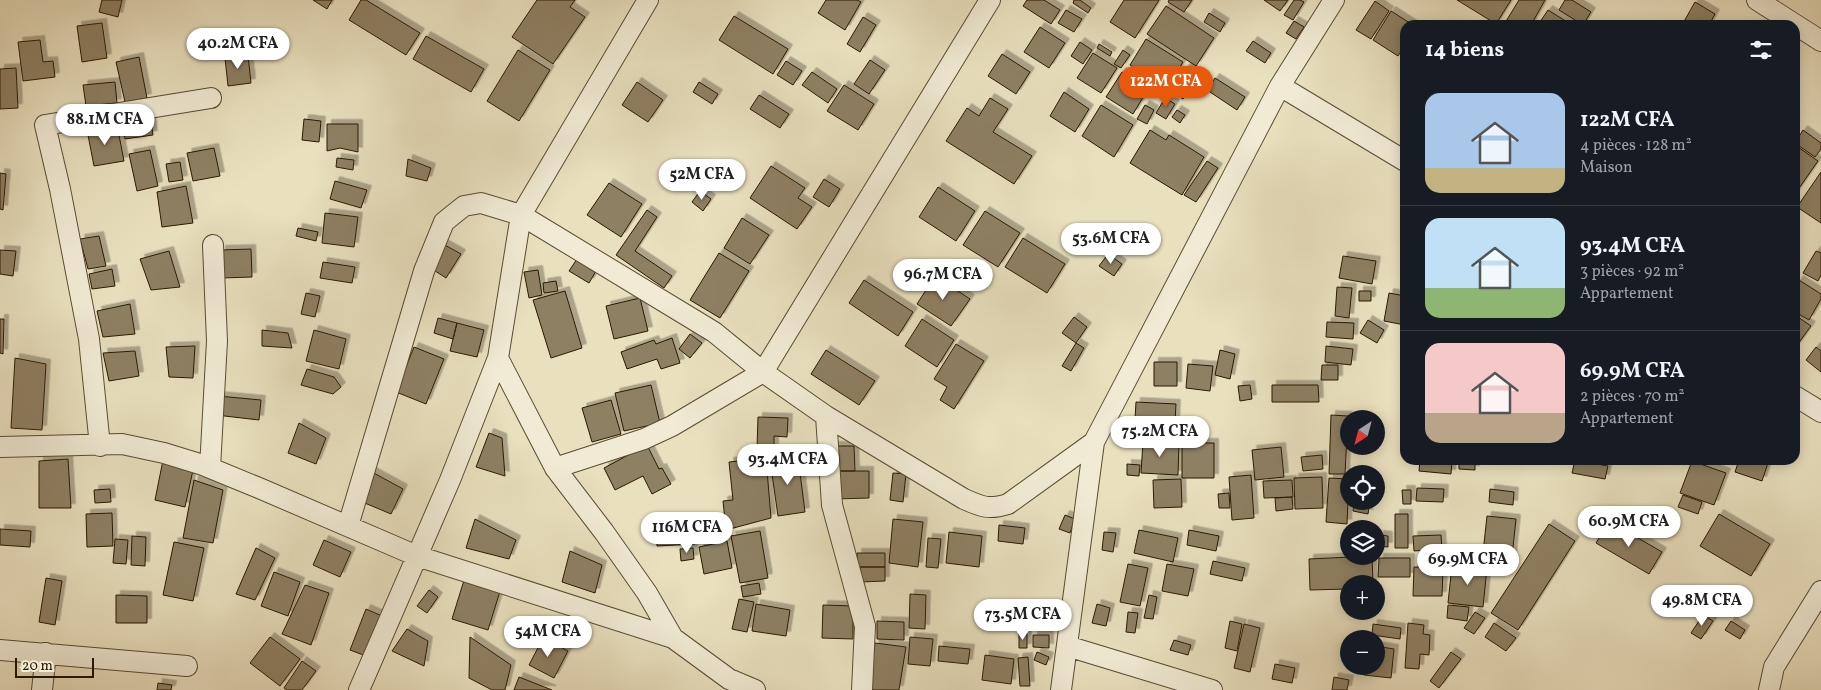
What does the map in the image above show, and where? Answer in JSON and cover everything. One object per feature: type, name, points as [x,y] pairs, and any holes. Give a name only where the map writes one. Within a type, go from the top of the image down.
[{"type":"street","points":[[359,690],[450,480],[498,358],[521,215],[648,0]]},
{"type":"street","points":[[555,468],[644,439],[672,426],[763,372],[990,0]]},
{"type":"street","points":[[1061,690],[1094,442],[1280,86],[1334,0]]},
{"type":"street","points":[[1757,0],[1788,20]]},
{"type":"street","points":[[1800,28],[1821,41]]},
{"type":"street","points":[[1280,86],[1400,158]]},
{"type":"street","points":[[100,446],[89,339],[45,125],[210,98]]},
{"type":"street","points":[[348,526],[424,271],[444,222],[464,206],[481,203],[521,215],[714,332],[763,372],[826,416],[964,499],[982,507],[994,508],[1008,504],[1094,442]]},
{"type":"street","points":[[210,468],[218,341],[213,245]]},
{"type":"street","points":[[498,358],[555,468],[604,532],[641,586],[673,638],[726,684],[755,690]]},
{"type":"street","points":[[1800,399],[1821,412]]},
{"type":"street","points":[[826,416],[832,505],[865,626],[862,690]]},
{"type":"street","points":[[0,447],[122,444],[164,453],[210,468],[417,556],[673,638]]},
{"type":"street","points":[[1770,690],[1774,667],[1821,591]]},
{"type":"street","points":[[1067,646],[1212,690]]},
{"type":"street","points":[[0,650],[187,666]]},
{"type":"street","points":[[42,690],[46,653]]},
{"type":"building","points":[[102,0],[122,0],[118,17],[99,12]]},
{"type":"building","points":[[313,0],[332,0],[327,9]]},
{"type":"building","points":[[361,0],[366,0],[420,33],[406,55],[349,20]]},
{"type":"building","points":[[537,0],[575,0],[570,7],[585,17],[553,64],[512,37]]},
{"type":"building","points":[[826,0],[857,0],[861,2],[845,30],[818,13]]},
{"type":"building","points":[[1027,0],[1044,0],[1060,10],[1051,24],[1023,6]]},
{"type":"building","points":[[1074,0],[1080,0],[1091,8],[1088,13],[1073,3]]},
{"type":"building","points":[[1124,0],[1159,0],[1135,38],[1110,22]]},
{"type":"building","points":[[1169,0],[1192,0],[1184,12],[1168,2]]},
{"type":"building","points":[[1264,0],[1288,0],[1280,11]]},
{"type":"building","points":[[1294,0],[1304,2],[1293,20],[1284,15]]},
{"type":"building","points":[[1457,0],[1511,0],[1498,20],[1490,20]]},
{"type":"building","points":[[1519,0],[1545,0],[1534,20],[1507,20]]},
{"type":"building","points":[[1565,0],[1572,0],[1591,12],[1586,20],[1575,20],[1559,10]]},
{"type":"building","points":[[1375,1],[1389,11],[1371,39],[1356,30]]},
{"type":"building","points":[[1695,2],[1715,14],[1712,20],[1685,20]]},
{"type":"building","points":[[1166,6],[1214,38],[1196,66],[1147,34]]},
{"type":"building","points":[[1066,10],[1082,19],[1074,32],[1058,23]]},
{"type":"building","points":[[1548,10],[1564,20],[1541,20]]},
{"type":"building","points":[[1391,11],[1405,20],[1400,20],[1400,53],[1398,56],[1373,40]]},
{"type":"building","points":[[1209,13],[1225,23],[1220,32],[1204,22]]},
{"type":"building","points":[[734,16],[788,49],[773,74],[719,40]]},
{"type":"building","points":[[863,17],[876,25],[860,52],[847,44]]},
{"type":"building","points":[[1294,21],[1304,27],[1296,39],[1286,33]]},
{"type":"building","points":[[102,23],[107,58],[82,62],[77,26]]},
{"type":"building","points":[[1040,27],[1065,43],[1049,68],[1024,52]]},
{"type":"building","points":[[426,36],[484,69],[471,92],[413,59]]},
{"type":"building","points":[[1146,39],[1183,62],[1167,88],[1130,65]]},
{"type":"building","points":[[40,40],[43,62],[53,61],[55,77],[23,81],[18,42]]},
{"type":"building","points":[[1253,41],[1271,53],[1265,63],[1246,51]]},
{"type":"building","points":[[1080,42],[1092,50],[1083,64],[1071,56]]},
{"type":"building","points":[[1099,44],[1112,52],[1110,56],[1097,48]]},
{"type":"building","points":[[518,50],[550,70],[519,121],[487,101]]},
{"type":"building","points":[[1123,50],[1130,55],[1121,68],[1114,64]]},
{"type":"building","points":[[1093,53],[1117,68],[1101,93],[1077,78]]},
{"type":"building","points":[[1002,54],[1030,72],[1016,94],[988,76]]},
{"type":"building","points":[[248,55],[251,83],[228,86],[225,58]]},
{"type":"building","points":[[139,57],[147,98],[125,102],[116,62]]},
{"type":"building","points":[[870,60],[885,70],[869,94],[854,84]]},
{"type":"building","points":[[786,61],[802,71],[793,85],[777,75]]},
{"type":"building","points":[[1187,66],[1199,75],[1183,99],[1170,91]]},
{"type":"building","points":[[16,68],[18,108],[0,109],[0,69]]},
{"type":"building","points":[[812,72],[837,89],[828,103],[802,85]]},
{"type":"building","points":[[1122,72],[1148,89],[1133,114],[1106,97]]},
{"type":"building","points":[[1215,78],[1245,97],[1237,110],[1207,90]]},
{"type":"building","points":[[115,82],[117,103],[86,106],[83,85]]},
{"type":"building","points":[[637,82],[663,100],[648,122],[622,105]]},
{"type":"building","points":[[699,82],[718,94],[712,104],[693,92]]},
{"type":"building","points":[[844,85],[874,104],[858,130],[827,111]]},
{"type":"building","points":[[1064,92],[1089,109],[1075,132],[1050,116]]},
{"type":"building","points":[[759,95],[789,114],[780,128],[750,109]]},
{"type":"building","points":[[990,98],[1008,109],[993,132],[1032,156],[1014,184],[946,141],[967,108],[979,116]]},
{"type":"building","points":[[1165,98],[1175,104],[1166,119],[1156,113]]},
{"type":"building","points":[[1101,105],[1133,125],[1114,157],[1082,136]]},
{"type":"building","points":[[1145,105],[1154,110],[1147,124],[1137,119]]},
{"type":"building","points":[[1177,110],[1185,115],[1180,123],[1172,117]]},
{"type":"building","points":[[304,119],[321,121],[319,142],[302,140]]},
{"type":"building","points":[[151,121],[153,135],[125,139],[123,126]]},
{"type":"building","points":[[327,124],[358,124],[358,152],[340,148],[327,151]]},
{"type":"building","points":[[117,125],[124,161],[94,166],[87,130]]},
{"type":"building","points":[[1150,130],[1166,140],[1169,135],[1204,157],[1182,195],[1130,163]]},
{"type":"building","points":[[1803,130],[1821,143],[1821,149],[1815,157],[1800,146],[1800,135]]},
{"type":"building","points":[[214,148],[220,176],[193,181],[187,153]]},
{"type":"building","points":[[1800,148],[1818,161],[1800,187]]},
{"type":"building","points":[[150,150],[158,186],[137,191],[129,154]]},
{"type":"building","points":[[337,158],[354,160],[353,170],[336,167]]},
{"type":"building","points":[[408,159],[431,168],[427,181],[406,176]]},
{"type":"building","points":[[1207,161],[1218,168],[1196,202],[1184,195]]},
{"type":"building","points":[[180,162],[183,180],[169,182],[166,164]]},
{"type":"building","points":[[771,166],[805,188],[798,198],[812,207],[797,229],[750,198]]},
{"type":"building","points":[[1821,172],[1821,223],[1800,209],[1800,203]]},
{"type":"building","points":[[0,173],[6,174],[3,210],[0,209]]},
{"type":"building","points":[[824,179],[840,189],[829,207],[813,197]]},
{"type":"building","points":[[335,181],[367,190],[361,208],[330,199]]},
{"type":"building","points":[[609,183],[642,204],[621,237],[587,215]]},
{"type":"building","points":[[186,186],[193,223],[162,227],[157,192]]},
{"type":"building","points":[[938,187],[975,211],[956,241],[919,217]]},
{"type":"building","points":[[700,191],[711,199],[703,211],[692,202]]},
{"type":"building","points":[[647,210],[657,217],[635,251],[672,276],[664,288],[616,255]]},
{"type":"building","points":[[985,211],[1020,233],[998,267],[963,245]]},
{"type":"building","points":[[325,213],[358,217],[354,247],[322,243]]},
{"type":"building","points":[[742,218],[769,235],[750,264],[724,248]]},
{"type":"building","points":[[298,228],[318,232],[316,241],[296,236]]},
{"type":"building","points":[[99,236],[106,266],[88,269],[80,239]]},
{"type":"building","points":[[1023,238],[1065,264],[1047,293],[1005,267]]},
{"type":"building","points":[[443,244],[461,254],[446,278],[429,267]]},
{"type":"building","points":[[251,249],[252,277],[222,278],[221,250]]},
{"type":"building","points":[[0,250],[16,251],[13,276],[0,274]]},
{"type":"building","points":[[169,251],[180,287],[151,290],[140,259]]},
{"type":"building","points":[[1816,251],[1821,253],[1821,275],[1818,281],[1803,273]]},
{"type":"building","points":[[719,253],[749,271],[720,318],[690,300]]},
{"type":"building","points":[[1108,254],[1122,264],[1114,276],[1099,266]]},
{"type":"building","points":[[1343,256],[1376,261],[1372,284],[1339,278]]},
{"type":"building","points":[[577,259],[596,271],[589,283],[569,271]]},
{"type":"building","points":[[323,262],[355,267],[352,283],[320,278]]},
{"type":"building","points":[[923,264],[933,272],[924,285],[914,277]]},
{"type":"building","points":[[112,269],[115,286],[92,289],[89,274]]},
{"type":"building","points":[[538,270],[542,295],[529,298],[524,272]]},
{"type":"building","points":[[935,276],[970,299],[951,326],[917,304]]},
{"type":"building","points":[[864,280],[913,312],[898,336],[849,303]]},
{"type":"building","points":[[556,281],[558,291],[544,293],[543,283]]},
{"type":"building","points":[[1800,281],[1821,294],[1821,299],[1809,320],[1800,315]]},
{"type":"building","points":[[1337,287],[1352,288],[1349,318],[1335,316]]},
{"type":"building","points":[[565,291],[582,348],[551,358],[533,300]]},
{"type":"building","points":[[1359,291],[1371,291],[1371,301],[1359,301]]},
{"type":"building","points":[[306,293],[320,296],[315,317],[301,314]]},
{"type":"building","points":[[1389,293],[1400,295],[1400,324],[1384,321]]},
{"type":"building","points":[[640,298],[648,331],[614,339],[606,306]]},
{"type":"building","points":[[130,304],[135,334],[103,337],[97,311]]},
{"type":"building","points":[[1074,317],[1087,327],[1076,343],[1062,333]]},
{"type":"building","points":[[438,318],[457,323],[453,339],[434,333]]},
{"type":"building","points":[[1800,318],[1811,326],[1800,341]]},
{"type":"building","points":[[0,319],[4,319],[3,354],[0,353]]},
{"type":"building","points":[[922,319],[954,340],[937,367],[905,346]]},
{"type":"building","points":[[1368,320],[1384,330],[1377,343],[1360,333]]},
{"type":"building","points":[[1327,322],[1354,323],[1353,339],[1326,337]]},
{"type":"building","points":[[457,323],[484,330],[477,357],[450,351]]},
{"type":"building","points":[[262,330],[288,333],[292,348],[262,346]]},
{"type":"building","points":[[314,330],[346,339],[339,369],[306,361]]},
{"type":"building","points":[[690,334],[702,343],[690,358],[679,349]]},
{"type":"building","points":[[672,338],[680,363],[661,369],[657,359],[627,369],[621,352],[654,340],[656,344]]},
{"type":"building","points":[[1076,343],[1084,348],[1071,371],[1062,366]]},
{"type":"building","points":[[956,344],[984,361],[954,409],[940,400],[947,387],[934,379]]},
{"type":"building","points":[[195,346],[193,378],[169,377],[166,347]]},
{"type":"building","points":[[1326,346],[1353,349],[1351,365],[1325,362]]},
{"type":"building","points":[[414,347],[444,359],[426,404],[396,392]]},
{"type":"building","points":[[1816,347],[1821,351],[1821,372],[1806,360]]},
{"type":"building","points":[[826,350],[875,381],[859,405],[811,374]]},
{"type":"building","points":[[1220,350],[1235,354],[1230,379],[1215,375]]},
{"type":"building","points":[[135,351],[139,376],[109,381],[103,353]]},
{"type":"building","points":[[15,358],[46,364],[42,430],[11,428]]},
{"type":"building","points":[[1154,362],[1177,362],[1177,386],[1154,386]]},
{"type":"building","points":[[1188,364],[1213,366],[1210,391],[1186,388]]},
{"type":"building","points":[[1322,365],[1338,365],[1338,380],[1321,380]]},
{"type":"building","points":[[307,369],[334,377],[341,387],[333,394],[301,385]]},
{"type":"building","points":[[651,385],[660,423],[624,431],[615,393]]},
{"type":"building","points":[[1250,385],[1252,399],[1240,401],[1238,386]]},
{"type":"building","points":[[1272,385],[1318,385],[1319,402],[1272,402]]},
{"type":"building","points":[[218,396],[261,400],[259,420],[216,415]]},
{"type":"building","points":[[611,400],[621,434],[592,442],[582,408]]},
{"type":"building","points":[[1136,402],[1176,404],[1174,439],[1134,436]]},
{"type":"building","points":[[1331,415],[1340,416],[1340,455],[1346,455],[1345,465],[1340,465],[1340,474],[1329,474]]},
{"type":"building","points":[[758,417],[788,418],[787,437],[774,436],[774,449],[757,448]]},
{"type":"building","points":[[299,423],[326,438],[316,464],[288,453]]},
{"type":"building","points":[[489,433],[502,438],[505,476],[476,467]]},
{"type":"building","points":[[645,441],[659,469],[662,468],[671,484],[652,494],[643,476],[615,490],[604,468],[632,453]]},
{"type":"building","points":[[1143,441],[1179,443],[1178,475],[1141,473]]},
{"type":"building","points":[[1182,443],[1214,443],[1214,478],[1182,478]]},
{"type":"building","points":[[834,446],[854,446],[855,471],[835,471]]},
{"type":"building","points":[[1281,447],[1284,477],[1255,480],[1252,450]]},
{"type":"building","points":[[1322,455],[1323,469],[1303,471],[1301,457]]},
{"type":"building","points":[[798,457],[805,512],[778,516],[770,460]]},
{"type":"building","points":[[766,458],[771,518],[726,530],[723,501],[733,500],[729,462]]},
{"type":"building","points":[[68,459],[71,508],[39,508],[39,461]]},
{"type":"building","points":[[163,460],[193,470],[185,507],[155,500]]},
{"type":"building","points":[[1127,464],[1140,465],[1139,476],[1127,475]]},
{"type":"building","points":[[1420,465],[1452,465],[1451,474],[1419,471]]},
{"type":"building","points":[[1459,465],[1475,465],[1475,470],[1459,469]]},
{"type":"building","points":[[1574,465],[1608,466],[1605,479],[1572,473]]},
{"type":"building","points":[[1690,465],[1703,465],[1726,473],[1714,505],[1680,493]]},
{"type":"building","points":[[1737,465],[1767,465],[1762,481],[1735,472]]},
{"type":"building","points":[[835,471],[869,471],[869,498],[835,499]]},
{"type":"building","points":[[372,472],[403,489],[391,514],[360,501]]},
{"type":"building","points":[[893,473],[906,474],[903,502],[890,500]]},
{"type":"building","points":[[1251,475],[1254,518],[1232,520],[1229,477]]},
{"type":"building","points":[[1322,477],[1323,508],[1295,509],[1294,478]]},
{"type":"building","points":[[1329,478],[1340,479],[1340,510],[1348,510],[1347,520],[1340,520],[1340,523],[1326,522]]},
{"type":"building","points":[[1181,479],[1182,507],[1154,508],[1153,480]]},
{"type":"building","points":[[194,480],[223,490],[213,543],[183,538]]},
{"type":"building","points":[[1292,480],[1293,497],[1264,498],[1263,481]]},
{"type":"building","points":[[1417,488],[1444,489],[1443,502],[1416,501]]},
{"type":"building","points":[[110,489],[111,502],[95,503],[94,490]]},
{"type":"building","points":[[1490,489],[1514,492],[1513,505],[1489,502]]},
{"type":"building","points":[[1402,490],[1411,490],[1411,504],[1403,504]]},
{"type":"building","points":[[1229,493],[1230,508],[1219,508],[1218,494]]},
{"type":"building","points":[[1683,495],[1702,502],[1698,514],[1678,507]]},
{"type":"building","points":[[1292,497],[1293,509],[1276,511],[1275,498]]},
{"type":"building","points":[[1353,510],[1369,510],[1368,514]]},
{"type":"building","points":[[112,513],[113,546],[87,547],[86,514]]},
{"type":"building","points":[[1395,514],[1408,514],[1408,548],[1395,548]]},
{"type":"building","points":[[1719,514],[1770,544],[1751,576],[1700,546]]},
{"type":"building","points":[[1065,515],[1075,519],[1070,533],[1059,529]]},
{"type":"building","points":[[1487,516],[1516,519],[1511,566],[1482,562]]},
{"type":"building","points":[[475,519],[516,540],[509,559],[466,548]]},
{"type":"building","points":[[893,519],[923,522],[918,567],[889,563]]},
{"type":"building","points":[[1609,521],[1662,552],[1649,574],[1596,543]]},
{"type":"building","points":[[1549,524],[1575,541],[1518,630],[1491,613]]},
{"type":"building","points":[[999,525],[1025,528],[1023,544],[998,541]]},
{"type":"building","points":[[694,527],[695,544],[657,546],[656,529]]},
{"type":"building","points":[[0,529],[31,531],[30,547],[0,545]]},
{"type":"building","points":[[1139,530],[1178,538],[1173,562],[1134,553]]},
{"type":"building","points":[[1189,530],[1219,536],[1216,551],[1187,545]]},
{"type":"building","points":[[760,531],[768,578],[740,583],[731,536]]},
{"type":"building","points":[[949,532],[982,536],[979,567],[946,563]]},
{"type":"building","points":[[1104,532],[1116,533],[1113,552],[1102,550]]},
{"type":"building","points":[[1441,535],[1442,549],[1414,551],[1413,536]]},
{"type":"building","points":[[132,536],[146,537],[145,566],[131,565]]},
{"type":"building","points":[[1385,536],[1388,536],[1388,547],[1385,547]]},
{"type":"building","points":[[928,538],[941,539],[938,568],[926,567]]},
{"type":"building","points":[[115,539],[128,540],[126,564],[113,563]]},
{"type":"building","points":[[324,540],[351,552],[340,577],[313,565]]},
{"type":"building","points":[[727,541],[732,568],[704,574],[699,547]]},
{"type":"building","points":[[174,542],[204,548],[193,601],[163,595]]},
{"type":"building","points":[[256,548],[275,558],[255,600],[236,594]]},
{"type":"building","points":[[693,548],[694,559],[681,561],[680,549]]},
{"type":"building","points":[[570,551],[602,565],[595,593],[562,582]]},
{"type":"building","points":[[857,553],[885,553],[885,567],[858,567]]},
{"type":"building","points":[[1340,558],[1340,565],[1372,565],[1373,575],[1340,575],[1340,589],[1310,590],[1309,559]]},
{"type":"building","points":[[1385,558],[1410,558],[1410,577],[1385,577],[1385,575],[1378,575],[1379,565],[1385,565]]},
{"type":"building","points":[[1213,561],[1245,568],[1242,581],[1210,574]]},
{"type":"building","points":[[1128,564],[1148,568],[1140,606],[1120,602]]},
{"type":"building","points":[[1167,564],[1194,569],[1188,596],[1162,591]]},
{"type":"building","points":[[1452,565],[1487,568],[1483,607],[1448,603]]},
{"type":"building","points":[[860,567],[885,567],[885,581],[861,582]]},
{"type":"building","points":[[1414,567],[1443,567],[1442,596],[1413,596]]},
{"type":"building","points":[[274,572],[300,582],[288,616],[261,606]]},
{"type":"building","points":[[465,577],[501,588],[488,630],[452,619]]},
{"type":"building","points":[[46,578],[62,581],[55,625],[39,622]]},
{"type":"building","points":[[759,583],[761,594],[743,597],[741,586]]},
{"type":"building","points":[[305,585],[329,593],[311,645],[282,634]]},
{"type":"building","points":[[429,590],[438,597],[427,613],[417,606]]},
{"type":"building","points":[[910,594],[926,595],[925,629],[909,628]]},
{"type":"building","points":[[116,595],[147,596],[147,623],[116,623]]},
{"type":"building","points":[[1149,595],[1157,597],[1153,619],[1144,618]]},
{"type":"building","points":[[739,599],[754,602],[747,632],[732,629]]},
{"type":"building","points":[[756,604],[790,610],[786,636],[752,631]]},
{"type":"building","points":[[1097,604],[1110,608],[1106,626],[1092,623]]},
{"type":"building","points":[[823,605],[853,606],[853,639],[822,638]]},
{"type":"building","points":[[1448,605],[1469,607],[1467,621],[1447,618]]},
{"type":"building","points":[[366,609],[382,616],[366,656],[350,650]]},
{"type":"building","points":[[1128,612],[1138,613],[1135,633],[1126,632]]},
{"type":"building","points":[[1475,612],[1485,618],[1474,634],[1464,628]]},
{"type":"building","points":[[1703,615],[1713,621],[1701,639],[1691,633]]},
{"type":"building","points":[[877,621],[904,622],[904,640],[877,639]]},
{"type":"building","points":[[1230,621],[1242,624],[1237,651],[1225,648]]},
{"type":"building","points":[[1731,621],[1745,630],[1740,639],[1725,630]]},
{"type":"building","points":[[1408,623],[1424,625],[1423,634],[1430,635],[1429,655],[1420,654],[1419,669],[1405,668]]},
{"type":"building","points":[[1494,623],[1516,638],[1506,651],[1485,637]]},
{"type":"building","points":[[1244,624],[1260,628],[1250,672],[1234,668]]},
{"type":"building","points":[[1373,624],[1401,628],[1400,639],[1385,637],[1385,630],[1372,630]]},
{"type":"building","points":[[407,629],[428,641],[424,666],[392,651]]},
{"type":"building","points":[[1019,634],[1027,634],[1027,648],[1019,648]]},
{"type":"building","points":[[1033,635],[1049,635],[1049,648],[1033,647]]},
{"type":"building","points":[[270,637],[300,659],[280,686],[250,663]]},
{"type":"building","points":[[470,637],[511,665],[505,690],[492,690],[469,678]]},
{"type":"building","points":[[910,637],[933,639],[930,666],[908,664]]},
{"type":"building","points":[[543,638],[568,651],[554,678],[529,665]]},
{"type":"building","points":[[1174,640],[1191,645],[1188,655],[1170,650]]},
{"type":"building","points":[[875,643],[906,647],[899,690],[869,690]]},
{"type":"building","points":[[939,646],[970,649],[968,664],[938,661]]},
{"type":"building","points":[[1385,648],[1394,649],[1391,678],[1364,675],[1385,675]]},
{"type":"building","points":[[1037,652],[1049,657],[1046,665],[1034,660]]},
{"type":"building","points":[[1451,652],[1461,659],[1439,688],[1430,681]]},
{"type":"building","points":[[985,655],[1014,659],[1011,684],[982,680]]},
{"type":"building","points":[[1028,657],[1030,686],[1020,686],[1018,658]]},
{"type":"building","points":[[302,661],[316,671],[302,690],[287,690],[284,688]]},
{"type":"building","points":[[1275,664],[1295,668],[1292,683],[1272,679]]},
{"type":"building","points":[[519,677],[552,690],[514,690]]},
{"type":"building","points":[[1334,677],[1349,680],[1347,690],[1332,690]]},
{"type":"building","points":[[158,683],[172,685],[171,690],[157,690]]}]
